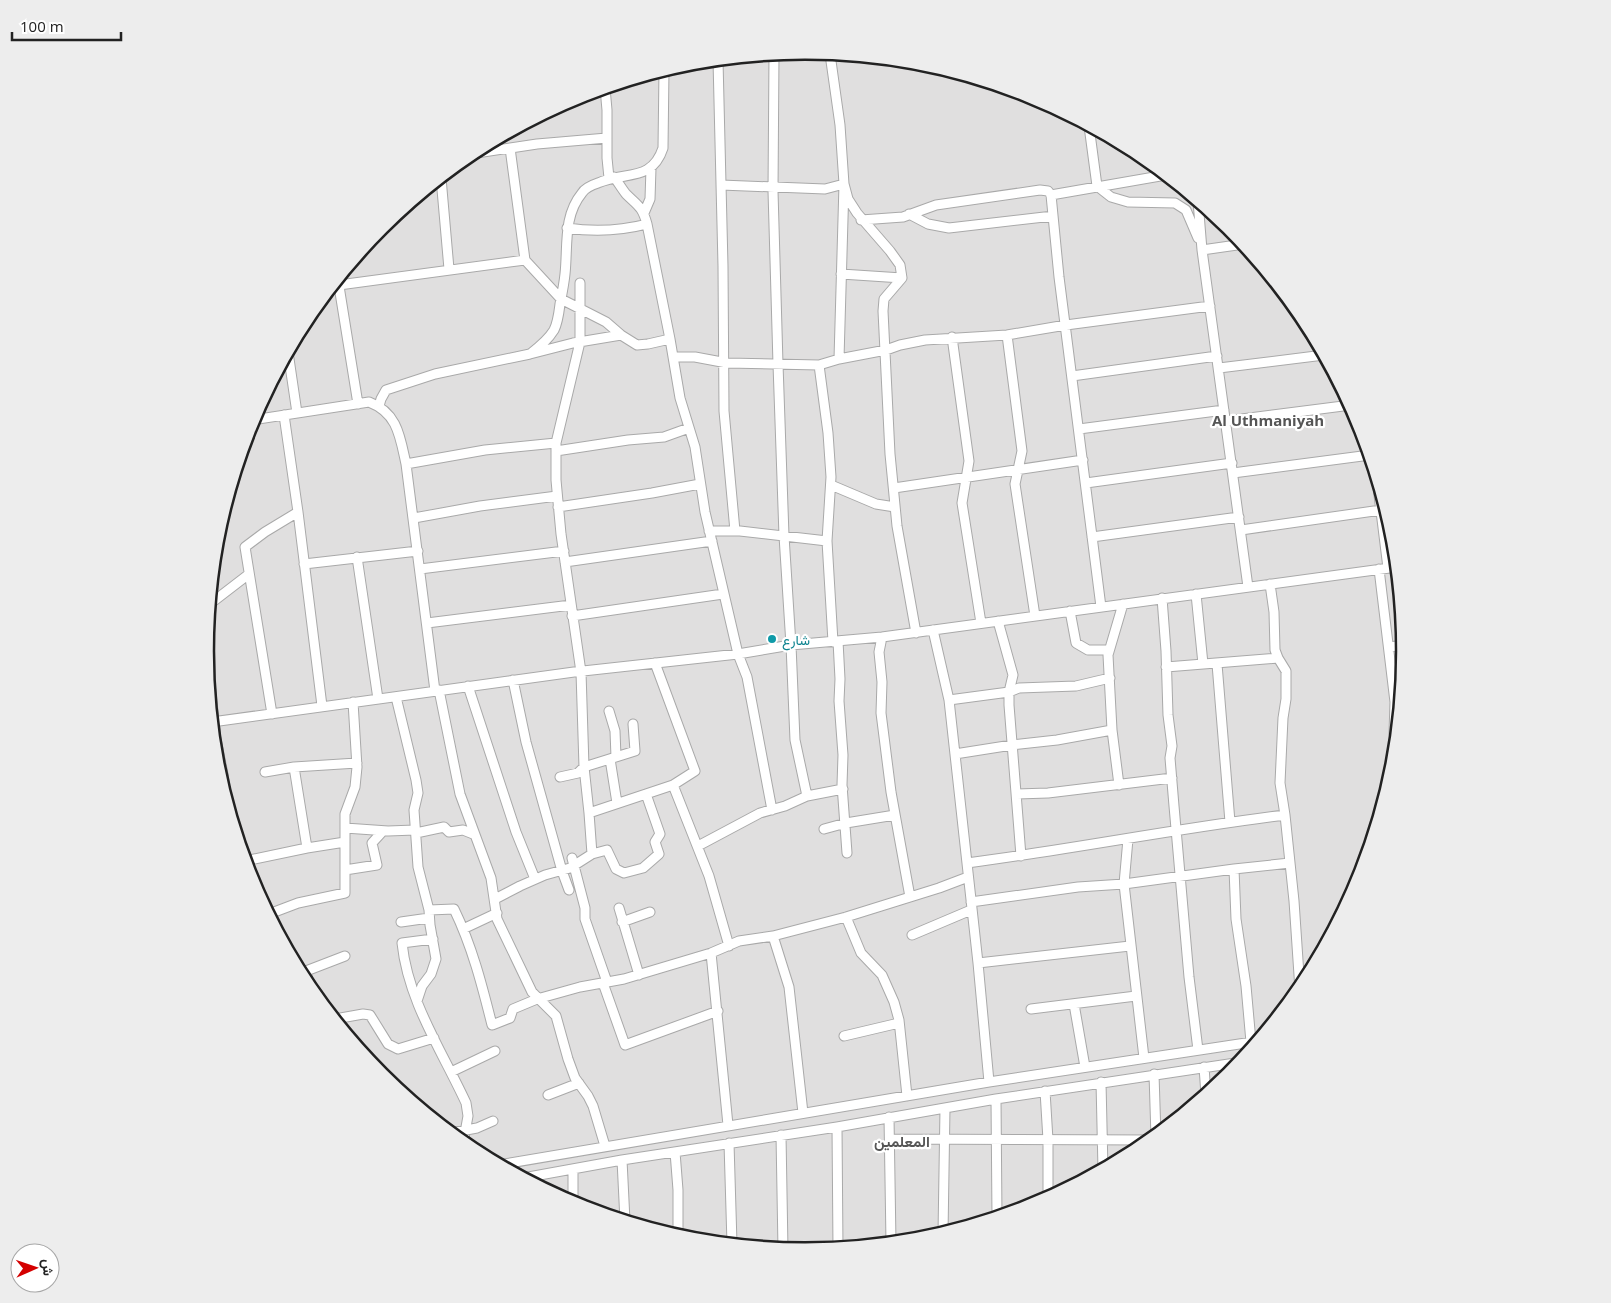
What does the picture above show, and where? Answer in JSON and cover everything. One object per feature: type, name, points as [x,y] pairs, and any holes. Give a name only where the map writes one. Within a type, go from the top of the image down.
[{"type":"street","points":[[774,61],[773,186],[784,536],[795,740],[807,796]]},
{"type":"street","points":[[831,61],[840,125],[844,184],[839,359]]},
{"type":"street","points":[[718,67],[724,276],[724,411],[735,531]]},
{"type":"street","points":[[530,354],[544,343],[554,329],[565,273],[567,228],[582,193],[588,187],[612,177],[648,171],[661,156],[664,148],[664,77]]},
{"type":"street","points":[[604,95],[607,158],[612,177],[626,194],[639,205],[644,213],[647,224],[680,398],[695,447],[700,484],[723,594],[738,654],[747,677],[772,810]]},
{"type":"street","points":[[1090,133],[1096,186],[1111,196],[1128,202],[1175,203],[1186,210],[1202,250]]},
{"type":"street","points":[[491,151],[607,138]]},
{"type":"street","points":[[510,148],[525,260],[561,299],[606,322],[620,335],[637,345],[670,339]]},
{"type":"street","points":[[644,213],[650,199],[651,168]]},
{"type":"street","points":[[1051,195],[1158,176]]},
{"type":"street","points":[[721,185],[825,189],[844,184]]},
{"type":"street","points":[[844,184],[848,199],[861,220],[890,251],[900,265],[902,278],[884,299],[883,312],[890,454],[896,507],[916,633]]},
{"type":"street","points":[[442,185],[450,270]]},
{"type":"street","points":[[861,220],[902,217],[936,205],[1040,190],[1048,191],[1051,195],[1059,277],[1101,606]]},
{"type":"street","points":[[1199,210],[1202,250],[1248,587]]},
{"type":"street","points":[[909,214],[928,224],[949,228],[1053,216]]},
{"type":"street","points":[[567,228],[598,232],[647,224]]},
{"type":"street","points":[[1202,250],[1235,245]]},
{"type":"street","points":[[345,280],[450,270],[525,260]]},
{"type":"street","points":[[841,274],[902,278]]},
{"type":"street","points":[[580,283],[580,342],[556,447],[557,496],[581,672],[584,767],[590,813],[592,854]]},
{"type":"street","points":[[339,287],[358,404]]},
{"type":"street","points":[[673,358],[695,357],[723,362],[819,365],[900,345],[952,337],[1007,335],[1066,325],[1210,306]]},
{"type":"street","points":[[379,406],[386,390],[435,374],[620,335]]},
{"type":"street","points":[[1007,335],[1022,451],[1015,484],[1035,616]]},
{"type":"street","points":[[952,337],[969,461],[962,503],[981,623]]},
{"type":"street","points":[[1072,376],[1217,356]]},
{"type":"street","points":[[1219,368],[1318,356]]},
{"type":"street","points":[[290,363],[297,414]]},
{"type":"street","points":[[819,365],[828,433],[831,485],[828,541],[835,642],[840,679],[839,701],[847,853]]},
{"type":"street","points":[[262,418],[369,402],[379,406],[390,415],[398,430],[406,464],[437,690],[460,794],[473,834],[491,878],[497,919],[532,992],[556,1016],[568,1059],[579,1083],[593,1106],[606,1146]]},
{"type":"street","points":[[1226,421],[1343,406]]},
{"type":"street","points":[[1079,429],[1224,410]]},
{"type":"street","points":[[284,415],[322,706]]},
{"type":"street","points":[[406,464],[485,450],[556,447],[664,437],[689,428]]},
{"type":"street","points":[[1233,473],[1364,456]]},
{"type":"street","points":[[894,488],[1083,460]]},
{"type":"street","points":[[1086,483],[1232,463]]},
{"type":"street","points":[[558,507],[700,484]]},
{"type":"street","points":[[831,485],[876,504],[896,507]]},
{"type":"street","points":[[414,518],[480,506],[557,496]]},
{"type":"street","points":[[1241,530],[1380,510]]},
{"type":"street","points":[[272,714],[245,547],[298,512]]},
{"type":"street","points":[[1381,516],[1389,647],[1396,690]]},
{"type":"street","points":[[1092,537],[1239,517]]},
{"type":"street","points":[[709,531],[735,531],[828,541]]},
{"type":"street","points":[[565,562],[712,541]]},
{"type":"street","points":[[304,564],[418,551]]},
{"type":"street","points":[[420,569],[564,551]]},
{"type":"street","points":[[357,557],[378,699]]},
{"type":"street","points":[[218,721],[513,680],[738,654],[791,644],[835,642],[916,633],[1391,567]]},
{"type":"street","points":[[216,599],[249,574]]},
{"type":"street","points":[[1270,584],[1274,612],[1275,650],[1286,672],[1280,783],[1286,815],[1299,977]]},
{"type":"street","points":[[572,616],[723,594]]},
{"type":"street","points":[[1196,594],[1203,664]]},
{"type":"street","points":[[1162,598],[1168,715],[1172,746],[1170,758],[1198,1050]]},
{"type":"street","points":[[1119,785],[1112,730],[1109,650],[1123,604]]},
{"type":"street","points":[[427,623],[571,605]]},
{"type":"street","points":[[1070,611],[1076,643],[1088,650],[1109,650]]},
{"type":"street","points":[[998,621],[1013,675],[1009,692],[1018,831],[1022,856]]},
{"type":"street","points":[[933,630],[949,700],[989,1082]]},
{"type":"street","points":[[882,637],[879,652],[882,682],[881,712],[895,815],[910,896]]},
{"type":"street","points":[[1389,647],[1397,646]]},
{"type":"street","points":[[1166,667],[1278,658]]},
{"type":"street","points":[[590,813],[673,785],[695,770],[655,664]]},
{"type":"street","points":[[1217,664],[1230,822]]},
{"type":"street","points":[[949,700],[1009,692],[1019,688],[1076,686],[1110,678]]},
{"type":"street","points":[[513,680],[526,742],[569,890]]},
{"type":"street","points":[[468,686],[516,832],[535,879]]},
{"type":"street","points":[[396,697],[418,794],[414,810],[418,867],[429,914],[436,959],[431,974],[422,986],[417,1001]]},
{"type":"street","points":[[275,912],[298,903],[345,893],[345,814],[355,787],[357,763],[353,702]]},
{"type":"street","points":[[609,711],[615,731],[613,758],[617,803]]},
{"type":"street","points":[[560,778],[578,773],[584,767],[635,751],[632,724]]},
{"type":"street","points":[[955,754],[1057,740],[1112,730]]},
{"type":"street","points":[[265,772],[294,767],[357,763]]},
{"type":"street","points":[[294,767],[307,848]]},
{"type":"street","points":[[1017,794],[1048,793],[1172,778]]},
{"type":"street","points":[[673,785],[709,876],[729,946]]},
{"type":"street","points":[[698,846],[760,813],[786,806],[807,796],[843,789]]},
{"type":"street","points":[[495,899],[535,879],[562,871],[573,862],[607,850],[616,869],[624,872],[643,868],[659,854],[655,842],[660,834],[646,794]]},
{"type":"street","points":[[824,829],[846,823],[895,815]]},
{"type":"street","points":[[967,863],[1286,815]]},
{"type":"street","points":[[345,828],[416,832],[444,826],[449,832],[463,830],[473,834]]},
{"type":"street","points":[[345,870],[378,865],[372,843],[383,831]]},
{"type":"street","points":[[1128,839],[1124,884],[1144,1058]]},
{"type":"street","points":[[252,860],[345,842]]},
{"type":"street","points":[[573,862],[585,908],[585,919],[625,1044],[718,1010]]},
{"type":"street","points":[[912,935],[971,906],[1078,887],[1124,884],[1290,863]]},
{"type":"street","points":[[1234,869],[1236,919],[1254,1037]]},
{"type":"street","points":[[401,922],[454,909],[463,929],[482,986],[492,1025],[510,1018],[513,1009],[537,999],[639,974],[711,953],[739,941],[773,936],[846,917],[968,877]]},
{"type":"street","points":[[619,908],[639,974]]},
{"type":"street","points":[[622,922],[650,912]]},
{"type":"street","points":[[463,929],[497,913]]},
{"type":"street","points":[[846,917],[861,953],[882,975],[888,986],[899,1023],[907,1096]]},
{"type":"street","points":[[773,936],[788,987],[803,1113]]},
{"type":"street","points":[[433,939],[402,942],[404,962],[417,1001],[466,1103],[468,1116],[465,1135]]},
{"type":"street","points":[[978,963],[1130,946]]},
{"type":"street","points":[[711,953],[728,1126]]},
{"type":"street","points":[[307,969],[345,956]]},
{"type":"street","points":[[1031,1009],[1136,996]]},
{"type":"street","points":[[1074,1004],[1085,1067]]},
{"type":"street","points":[[341,1018],[363,1014],[370,1015],[388,1044],[398,1049],[434,1038]]},
{"type":"street","points":[[844,1036],[899,1023]]},
{"type":"street","points":[[508,1162],[989,1082],[1250,1042]]},
{"type":"street","points":[[451,1072],[495,1052]]},
{"type":"street","points":[[1116,1062],[1118,1080]]},
{"type":"street","points":[[533,1176],[1045,1091],[1230,1064]]},
{"type":"street","points":[[1204,1067],[1205,1087]]},
{"type":"street","points":[[1154,1074],[1156,1128]]},
{"type":"street","points":[[1101,1082],[1103,1163]]},
{"type":"street","points":[[548,1095],[579,1083]]},
{"type":"street","points":[[1045,1091],[1048,1140],[1048,1191]]},
{"type":"street","points":[[996,1099],[997,1212]]},
{"type":"street","points":[[943,1227],[945,1108]]},
{"type":"street","points":[[890,1117],[891,1237]]},
{"type":"street","points":[[460,1132],[477,1128],[494,1121]]},
{"type":"street","points":[[837,1127],[838,1242]]},
{"type":"street","points":[[782,1135],[783,1242]]},
{"type":"street","points":[[647,1139],[650,1156]]},
{"type":"street","points":[[890,1139],[1138,1140]]},
{"type":"street","points":[[728,1143],[732,1238]]},
{"type":"street","points":[[675,1152],[678,1190],[678,1229]]},
{"type":"street","points":[[622,1160],[625,1215]]},
{"type":"street","points":[[572,1169],[573,1195]]},
{"type":"shaded area","points":[[767,61],[844,61],[883,65],[921,71],[996,91],[1067,121],[1101,139],[1166,182],[1196,207],[1224,233],[1275,291],[1318,356],[1336,390],[1366,461],[1377,498],[1386,536],[1396,613],[1396,690],[1392,729],[1386,767],[1366,842],[1336,913],[1318,947],[1275,1012],[1250,1042],[1224,1070],[1166,1121],[1101,1164],[1067,1182],[996,1212],[959,1223],[921,1232],[844,1242],[767,1242],[728,1238],[690,1232],[615,1212],[544,1182],[510,1164],[445,1121],[415,1096],[387,1070],[336,1012],[293,947],[275,913],[245,842],[234,805],[225,767],[215,690],[215,613],[219,574],[225,536],[245,461],[275,390],[293,356],[336,291],[361,261],[387,233],[445,182],[510,139],[544,121],[615,91],[652,80],[690,71]]},
{"type":"place","name":"شارع","points":[[772,639]]},
{"type":"district","name":"Al Uthmaniyah","points":[[1268,420]]},
{"type":"district","name":"المعلمين","points":[[902,1141]]}]
